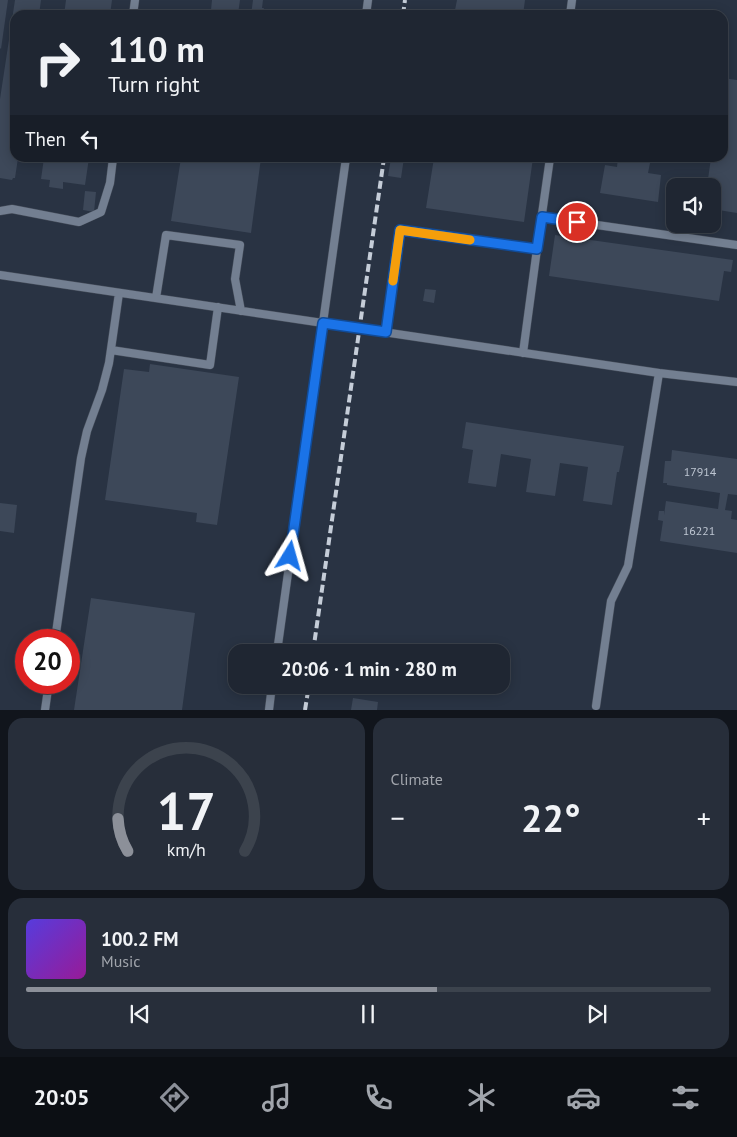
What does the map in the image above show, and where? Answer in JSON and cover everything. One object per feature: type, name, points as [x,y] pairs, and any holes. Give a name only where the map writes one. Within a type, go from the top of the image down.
[{"type":"lane","points":[[0,211],[12,210],[79,222],[101,212],[110,184],[113,162]]},
{"type":"lane","points":[[278,644],[345,162]]},
{"type":"lane","points":[[523,353],[549,162]]},
{"type":"lane","points":[[542,217],[737,245]]},
{"type":"lane","points":[[386,332],[400,230],[537,249]]},
{"type":"lane","points":[[156,298],[166,235],[240,245],[235,279],[241,311]]},
{"type":"lane","points":[[0,275],[659,373],[737,382]]},
{"type":"lane","points":[[57,629],[81,458],[87,431],[102,390],[111,350],[119,292]]},
{"type":"lane","points":[[111,350],[210,365],[218,307]]},
{"type":"lane","points":[[596,706],[611,601],[628,566],[659,373]]},
{"type":"lane","points":[[45,710],[47,694]]},
{"type":"lane","points":[[269,710],[271,694]]},
{"type":"building","points":[[0,0],[8,0],[1,49],[0,48]]},
{"type":"building","points":[[15,0],[41,0],[40,10],[13,10]]},
{"type":"building","points":[[66,0],[112,0],[111,10],[65,10]]},
{"type":"building","points":[[212,0],[240,0],[239,10],[211,10]]},
{"type":"building","points":[[253,0],[263,0],[263,10],[252,10]]},
{"type":"building","points":[[457,0],[525,0],[524,10],[455,10]]},
{"type":"building","points":[[10,33],[10,162],[17,162],[15,178],[12,180],[0,178],[0,99]]},
{"type":"building","points":[[728,79],[737,80],[737,213],[721,210],[721,178],[708,178],[710,162],[728,162]]},
{"type":"building","points":[[43,162],[88,162],[85,185],[63,182],[63,189],[49,187],[50,180],[41,179]]},
{"type":"building","points":[[180,162],[260,162],[251,233],[171,221]]},
{"type":"building","points":[[390,162],[403,162],[401,178],[388,176]]},
{"type":"building","points":[[433,162],[532,162],[524,222],[426,208]]},
{"type":"building","points":[[618,162],[650,162],[648,173],[661,175],[658,202],[600,193],[605,165],[617,167]]},
{"type":"building","points":[[85,191],[96,192],[94,212],[83,210]]},
{"type":"building","points":[[555,235],[733,260],[731,272],[724,271],[719,301],[549,276]]},
{"type":"building","points":[[425,289],[436,290],[434,303],[423,301]]},
{"type":"building","points":[[150,364],[239,377],[217,525],[196,522],[197,513],[105,500],[124,369],[149,372]]},
{"type":"building","points":[[466,422],[624,446],[619,472],[617,472],[612,505],[583,501],[588,467],[560,463],[555,496],[526,492],[531,459],[501,454],[496,487],[468,483],[473,450],[462,448]]},
{"type":"building","points":[[672,450],[737,459],[737,495],[728,494],[725,510],[732,511],[731,519],[737,520],[737,553],[660,541],[663,521],[658,520],[659,511],[664,511],[664,515],[666,501],[718,509],[720,493],[663,483],[665,461],[671,461]]},
{"type":"building","points":[[0,503],[17,505],[14,533],[0,531]]},
{"type":"building","points":[[91,598],[195,613],[182,710],[74,710],[76,694],[80,694],[80,670]]},
{"type":"building","points":[[353,698],[378,702],[377,710],[351,710]]},
{"type":"railway","points":[[404,10],[405,0]]},
{"type":"railway","points":[[314,644],[383,162]]},
{"type":"railway","points":[[305,710],[308,694]]},
{"type":"slow traffic","points":[[393,281],[400,230],[470,240]]},
{"type":"route","points":[[290,556],[323,323],[386,332],[400,230],[537,249],[542,217],[577,222]]}]
